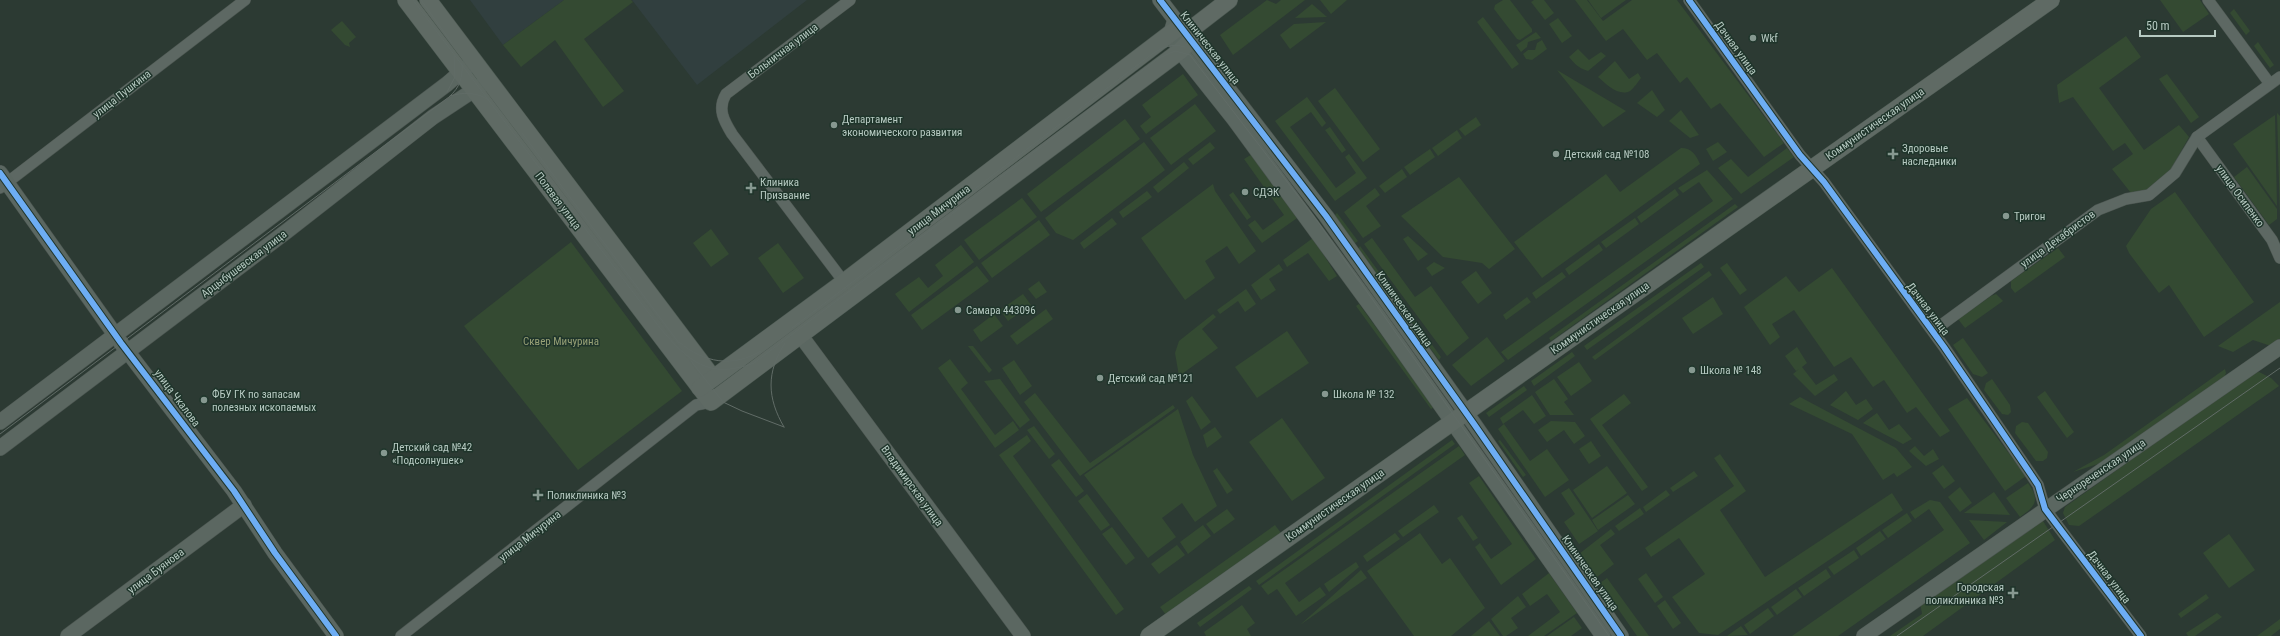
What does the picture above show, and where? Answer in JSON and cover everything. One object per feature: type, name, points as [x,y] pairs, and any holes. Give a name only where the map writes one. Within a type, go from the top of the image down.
[{"type":"main road","name":"Полевая улица","points":[[406,0],[559,171],[707,383],[704,404]]},
{"type":"main road","name":"Полевая улица","points":[[428,0],[467,67]]},
{"type":"main road","name":"улица Мичурина","points":[[707,383],[1228,0]]},
{"type":"main road","name":"Коммунистическая улица","points":[[1149,636],[2051,0]]},
{"type":"main road","name":"улица Мичурина","points":[[704,404],[801,336],[1182,33]]},
{"type":"street","name":"улица Пушкина","points":[[2,182],[245,0]]},
{"type":"street","name":"Больничная улица","points":[[844,282],[732,134],[724,120],[721,107],[726,94],[850,0]]},
{"type":"street","name":"Клиническая улица","points":[[1160,0],[1182,33],[1326,216],[1603,636]]},
{"type":"street","name":"Дачная улица","points":[[1689,0],[1800,154],[1933,331],[2038,485],[2045,509],[2141,636]]},
{"type":"street","points":[[2208,0],[2270,84]]},
{"type":"street","name":"Арцыбушевская улица","points":[[0,422],[467,67]]},
{"type":"street","points":[[2197,137],[2280,77]]},
{"type":"street","name":"Арцыбушевская улица","points":[[0,448],[129,352],[433,117],[481,85]]},
{"type":"street","name":"улица Осипенко","points":[[2197,137],[2272,240],[2280,258]]},
{"type":"street","name":"улица Декабристов","points":[[1933,331],[2098,210],[2126,199],[2149,195],[2175,173],[2197,137]]},
{"type":"street","name":"улица Чкалова","points":[[2,182],[244,505],[275,553],[336,636]]},
{"type":"street","name":"Владимирская улица","points":[[801,336],[1023,636]]},
{"type":"street","name":"Чернореченская улица","points":[[1864,636],[2280,347]]},
{"type":"street","name":"улица Мичурина","points":[[401,636],[704,404]]},
{"type":"street","name":"Клиническая улица","points":[[1459,418],[1622,636]]},
{"type":"street","name":"улица Буянова","points":[[68,636],[244,505]]},
{"type":"shaded area","points":[[470,0],[564,0],[503,45]]},
{"type":"shaded area","points":[[632,0],[807,0],[697,85]]},
{"type":"green space","points":[[564,0],[631,0],[633,2],[584,39],[624,91],[603,107],[555,40],[521,67],[503,45]]},
{"type":"green space","points":[[1267,0],[1276,4],[1281,0],[1305,0],[1233,55],[1220,35]]},
{"type":"green space","points":[[1320,0],[1347,0],[1331,14]]},
{"type":"green space","points":[[1503,0],[1510,0],[1532,29],[1532,32],[1520,40],[1517,39],[1494,9],[1495,5]]},
{"type":"green space","points":[[1534,0],[1544,0],[1554,13],[1545,20],[1531,2]]},
{"type":"green space","points":[[1575,0],[1587,0],[1603,21],[1632,0],[1677,0],[1784,143],[1764,157],[1720,103],[1711,109],[1687,77],[1680,83],[1657,53],[1647,60],[1623,29],[1606,41]]},
{"type":"green space","points":[[1588,0],[1626,0],[1601,18]]},
{"type":"green space","points":[[2160,0],[2200,0],[2209,14],[2183,32]]},
{"type":"green space","points":[[1312,4],[1327,17],[1295,18]]},
{"type":"green space","points":[[2234,9],[2250,31],[2246,35],[2230,13]]},
{"type":"green space","points":[[1483,17],[1519,64],[1512,69],[1477,22]]},
{"type":"green space","points":[[1558,18],[1572,36],[1562,43],[1549,24]]},
{"type":"green space","points":[[342,21],[356,37],[349,43],[350,47],[345,45],[331,30]]},
{"type":"green space","points":[[1326,22],[1290,49],[1280,35],[1294,24]]},
{"type":"green space","points":[[1536,32],[1541,38],[1528,42],[1527,47],[1521,52],[1516,45]]},
{"type":"green space","points":[[2126,36],[2141,57],[2099,88],[2144,150],[2179,125],[2189,137],[2171,169],[2148,191],[2131,193],[2112,169],[2133,154],[2125,143],[2113,151],[2073,97],[2059,103],[2057,85]]},
{"type":"green space","points":[[1542,40],[1547,49],[1532,60],[1526,59],[1523,54],[1528,50],[1535,50],[1537,43]]},
{"type":"green space","points":[[2258,42],[2274,65],[2270,68],[2254,46]]},
{"type":"green space","points":[[1578,49],[1589,60],[1601,52],[1606,56],[1588,71],[1577,66],[1569,57]]},
{"type":"green space","points":[[1615,61],[1629,79],[1638,73],[1641,78],[1630,91],[1617,91],[1598,77]]},
{"type":"green space","points":[[1557,70],[1626,111],[1603,127]]},
{"type":"green space","points":[[1183,74],[1198,95],[1146,134],[1140,126],[1151,117],[1142,105]]},
{"type":"green space","points":[[2167,74],[2199,117],[2191,123],[2159,79]]},
{"type":"green space","points":[[1335,88],[1380,149],[1363,162],[1318,101]]},
{"type":"green space","points":[[1652,90],[1665,110],[1657,117],[1637,103]]},
{"type":"green space","points":[[1307,97],[1326,123],[1322,127],[1311,112],[1290,127],[1336,188],[1356,173],[1345,157],[1349,154],[1367,178],[1335,201],[1275,121]]},
{"type":"green space","points":[[1195,104],[1216,131],[1171,165],[1150,138]]},
{"type":"green space","points":[[1681,110],[1699,135],[1690,138],[1669,121]]},
{"type":"green space","points":[[2277,113],[2280,116],[2280,217]]},
{"type":"green space","points":[[2275,115],[2277,206],[2233,144]]},
{"type":"green space","points":[[1476,117],[1481,125],[1465,136],[1459,129]]},
{"type":"green space","points":[[1125,119],[1140,139],[1041,212],[1027,194]]},
{"type":"green space","points":[[1330,127],[1346,150],[1342,153],[1325,130]]},
{"type":"green space","points":[[1457,130],[1462,138],[1438,156],[1432,148]]},
{"type":"green space","points":[[1144,142],[1165,170],[1073,240],[1056,233],[1045,218]]},
{"type":"green space","points":[[1210,142],[1215,148],[1193,165],[1188,159]]},
{"type":"green space","points":[[1718,142],[1727,152],[1713,161],[1706,149]]},
{"type":"green space","points":[[1681,148],[1691,151],[1700,164],[1542,278],[1514,242],[1606,174],[1620,192]]},
{"type":"green space","points":[[1787,148],[1794,157],[1741,194],[1718,168],[1731,159],[1748,177]]},
{"type":"green space","points":[[1430,149],[1435,157],[1410,175],[1404,167]]},
{"type":"green space","points":[[1254,153],[1300,216],[1262,243],[1248,225],[1255,220],[1263,230],[1284,215],[1244,159]]},
{"type":"green space","points":[[1184,162],[1189,168],[1158,193],[1153,187]]},
{"type":"green space","points":[[2247,167],[2277,209],[2277,219],[2269,225],[2234,177]]},
{"type":"green space","points":[[1402,169],[1407,177],[1385,193],[1379,186]]},
{"type":"green space","points":[[1707,170],[1733,199],[1508,360],[1501,352],[1713,201],[1699,182],[1683,193],[1678,188]]},
{"type":"green space","points":[[1459,177],[1515,249],[1489,269],[1482,263],[1443,257],[1401,216]]},
{"type":"green space","points":[[1213,184],[1215,191],[1256,251],[1239,264],[1227,246],[1205,261],[1215,278],[1185,300],[1141,238]]},
{"type":"green space","points":[[1375,188],[1380,195],[1366,206],[1381,226],[1363,238],[1344,212]]},
{"type":"green space","points":[[1675,189],[1679,195],[1641,223],[1637,217]]},
{"type":"green space","points":[[1147,191],[1152,197],[1123,218],[1119,212]]},
{"type":"green space","points":[[1233,192],[1251,217],[1247,220],[1229,195]]},
{"type":"green space","points":[[2175,192],[2254,302],[2204,337],[2169,285],[2159,293],[2129,253],[2126,246],[2151,209]]},
{"type":"green space","points":[[1022,198],[1037,217],[979,260],[964,240]]},
{"type":"green space","points":[[1735,204],[1738,207],[1551,341],[1549,338]]},
{"type":"green space","points":[[1337,213],[1358,241],[1354,244],[1334,216]]},
{"type":"green space","points":[[1112,218],[1117,224],[1084,249],[1080,243]]},
{"type":"green space","points":[[1635,218],[1639,224],[1606,248],[1601,242]]},
{"type":"green space","points":[[1039,220],[1050,235],[992,278],[981,263]]},
{"type":"green space","points":[[711,229],[729,254],[711,267],[693,243]]},
{"type":"green space","points":[[1408,236],[1428,254],[1418,261],[1403,239]]},
{"type":"green space","points":[[1313,238],[1337,276],[1329,281],[1308,253],[1287,267],[1283,260]]},
{"type":"green space","points":[[1372,238],[1415,297],[1431,286],[1469,338],[1447,356],[1364,244]]},
{"type":"green space","name":"Сквер Мичурина","points":[[571,242],[682,391],[578,470],[464,326]]},
{"type":"green space","points":[[778,243],[804,278],[783,293],[758,258]]},
{"type":"green space","points":[[1599,244],[1603,250],[1569,275],[1565,269]]},
{"type":"green space","points":[[961,245],[974,262],[909,312],[895,294],[919,277],[928,288],[943,276],[935,265]]},
{"type":"green space","points":[[1360,246],[1441,357],[1439,360],[1358,249]]},
{"type":"green space","points":[[2058,248],[2065,257],[2015,293],[2011,288],[2011,281]]},
{"type":"green space","points":[[1434,262],[1445,268],[1432,276],[1426,268]]},
{"type":"green space","points":[[1701,263],[1704,267],[1587,350],[1584,346]]},
{"type":"green space","points":[[1727,263],[1747,290],[1740,295],[1720,268]]},
{"type":"green space","points":[[1279,264],[1283,270],[1269,279],[1276,290],[1261,300],[1251,285]]},
{"type":"green space","points":[[977,266],[989,281],[922,330],[911,315]]},
{"type":"green space","points":[[1832,268],[1950,431],[1940,437],[1916,407],[1907,413],[1884,380],[1873,387],[1851,357],[1834,367],[1794,310],[1772,324],[1780,337],[1770,345],[1744,307],[1786,276],[1799,292]]},
{"type":"green space","points":[[1476,271],[1492,293],[1478,304],[1461,282]]},
{"type":"green space","points":[[1709,271],[1712,275],[1595,360],[1592,357]]},
{"type":"green space","points":[[1562,272],[1566,277],[1536,299],[1532,293]]},
{"type":"green space","points":[[1039,281],[1047,292],[1036,299],[1028,289]]},
{"type":"green space","points":[[1246,289],[1256,304],[1245,312],[1238,301],[1220,314],[1217,310]]},
{"type":"green space","points":[[1023,294],[1031,305],[1008,321],[1000,310]]},
{"type":"green space","points":[[1996,294],[2003,301],[1965,328],[1958,319]]},
{"type":"green space","points":[[1527,297],[1531,302],[1506,320],[1503,315]]},
{"type":"green space","points":[[1713,297],[1723,314],[1693,334],[1682,318]]},
{"type":"green space","points":[[2280,302],[2280,339],[2271,346],[2253,340],[2233,352],[2218,346]]},
{"type":"green space","points":[[1359,304],[1434,407],[1431,409],[1356,306]]},
{"type":"green space","points":[[1046,309],[1053,319],[1017,345],[1010,336]]},
{"type":"green space","points":[[994,314],[1003,326],[981,342],[973,330]]},
{"type":"green space","points":[[1213,314],[1216,317],[1202,329],[1218,348],[1179,376],[1175,353],[1179,341]]},
{"type":"green space","points":[[1287,331],[1309,363],[1257,398],[1235,367]]},
{"type":"green space","points":[[1487,337],[1505,361],[1471,386],[1452,365]]},
{"type":"green space","points":[[1963,338],[1988,373],[1982,377],[1973,374],[1953,345]]},
{"type":"green space","points":[[968,346],[973,346],[992,370],[989,373]]},
{"type":"green space","points":[[1797,347],[1807,363],[1802,367],[1816,385],[1834,374],[1838,380],[1815,396],[1793,374],[1799,369],[1796,371],[1785,356]]},
{"type":"green space","points":[[1572,352],[1575,356],[1534,386],[1531,381]]},
{"type":"green space","points":[[950,359],[968,383],[961,389],[995,435],[1013,421],[1019,430],[995,448],[938,368]]},
{"type":"green space","points":[[1014,360],[1032,386],[1020,395],[1002,368]]},
{"type":"green space","points":[[1579,362],[1592,381],[1571,396],[1557,377]]},
{"type":"green space","points":[[2225,369],[2226,373],[2224,378],[2101,463],[2073,472],[2104,455]]},
{"type":"green space","points":[[2259,372],[2271,378],[2279,386],[2079,526],[2069,525],[2063,513],[2065,507],[2253,373]]},
{"type":"green space","points":[[1000,379],[1030,420],[1020,428],[984,381]]},
{"type":"green space","points":[[1554,379],[1568,399],[1564,402],[1574,415],[1550,415],[1535,392]]},
{"type":"green space","points":[[1992,379],[2010,405],[2011,412],[2008,415],[2002,414],[1984,390],[1986,383]]},
{"type":"green space","points":[[1524,386],[1527,390],[1489,417],[1486,413]]},
{"type":"green space","points":[[1846,391],[1856,405],[1866,399],[1873,409],[1858,420],[1830,405]]},
{"type":"green space","points":[[2045,391],[2074,432],[2067,438],[2037,397]]},
{"type":"green space","points":[[1035,393],[1090,463],[1173,405],[1175,408],[1080,476],[1024,402]]},
{"type":"green space","points":[[1624,394],[1631,403],[1602,425],[1648,487],[1642,491],[1590,419]]},
{"type":"green space","points":[[1532,395],[1546,416],[1534,424],[1523,410],[1503,424],[1500,418]]},
{"type":"green space","points":[[1192,396],[1211,422],[1201,430],[1186,401]]},
{"type":"green space","points":[[1800,397],[1896,448],[1912,467],[1897,477],[1894,473],[1883,480],[1852,434],[1789,404]]},
{"type":"green space","points":[[1967,398],[2026,476],[2005,491],[1948,409]]},
{"type":"green space","points":[[1178,409],[1193,455],[1217,506],[1195,522],[1182,503],[1162,518],[1176,537],[1148,558],[1084,475]]},
{"type":"green space","points":[[1877,413],[1889,430],[1899,424],[1912,439],[1903,444],[1863,423]]},
{"type":"green space","points":[[1282,418],[1325,478],[1292,501],[1249,442]]},
{"type":"green space","points":[[1551,421],[1575,422],[1585,436],[1574,444],[1564,430],[1547,442],[1538,430]]},
{"type":"green space","points":[[2022,422],[2028,423],[2048,452],[2047,458],[2043,461],[2036,461],[2015,433],[2016,426]]},
{"type":"green space","points":[[1504,424],[1530,461],[1547,449],[1569,480],[1545,497],[1498,429]]},
{"type":"green space","points":[[1034,426],[1055,454],[1049,459],[1027,430]]},
{"type":"green space","points":[[1215,427],[1222,437],[1207,448],[1203,435]]},
{"type":"green space","points":[[1027,435],[1031,441],[1013,456],[1124,609],[1116,615],[999,455]]},
{"type":"green space","points":[[1452,440],[1455,444],[1259,585],[1256,581]]},
{"type":"green space","points":[[1500,440],[1526,475],[1523,477],[1498,441]]},
{"type":"green space","points":[[1591,441],[1601,456],[1589,464],[1579,449]]},
{"type":"green space","points":[[1459,446],[1465,455],[1285,583],[1299,602],[1320,587],[1326,595],[1296,616],[1277,589],[1268,595],[1261,586]]},
{"type":"green space","points":[[1915,446],[1924,456],[1933,449],[1939,459],[1926,466],[1909,451]]},
{"type":"green space","points":[[1720,454],[1746,491],[1720,510],[1765,577],[1892,493],[1903,510],[1718,635],[1699,633],[1672,597],[1705,574],[1679,538],[1651,557],[1645,548],[1734,486],[1714,458]]},
{"type":"green space","points":[[1059,459],[1084,491],[1076,497],[1051,465]]},
{"type":"green space","points":[[1943,465],[1955,481],[1944,489],[1932,473]]},
{"type":"green space","points":[[1607,466],[1627,493],[1592,518],[1573,490]]},
{"type":"green space","points":[[1217,468],[1233,490],[1227,494],[1213,471]]},
{"type":"green space","points":[[1694,471],[1698,476],[1673,492],[1670,488]]},
{"type":"green space","points":[[1479,476],[1536,559],[1501,585],[1475,547],[1480,543],[1491,559],[1512,544],[1469,483]]},
{"type":"green space","points":[[2028,483],[2035,498],[2033,506],[2020,517],[2006,498]]},
{"type":"green space","points":[[1960,487],[1972,503],[1960,512],[1948,497]]},
{"type":"green space","points":[[1569,488],[1598,531],[1579,544],[1564,522],[1575,514],[1561,493]]},
{"type":"green space","points":[[1666,490],[1670,495],[1646,512],[1643,507]]},
{"type":"green space","points":[[1994,492],[2010,515],[1964,513]]},
{"type":"green space","points":[[1087,494],[1110,525],[1101,531],[1078,501]]},
{"type":"green space","points":[[1628,495],[1635,504],[1598,530],[1592,520]]},
{"type":"green space","points":[[1930,500],[1940,502],[1970,543],[1838,636],[1792,636],[1944,530],[1929,509],[1915,519],[1910,512]]},
{"type":"green space","points":[[1434,505],[1439,512],[1403,537],[1398,531]]},
{"type":"green space","points":[[1640,508],[1644,514],[1619,531],[1615,526]]},
{"type":"green space","points":[[1227,509],[1235,519],[1214,534],[1206,524]]},
{"type":"green space","points":[[1907,513],[1912,521],[1888,538],[1882,530]]},
{"type":"green space","points":[[1462,515],[1478,538],[1473,541],[1457,518]]},
{"type":"green space","points":[[1969,520],[2007,522],[1984,540]]},
{"type":"green space","points":[[2043,521],[2055,540],[1923,636],[1890,636],[1922,614],[1920,602],[2035,522]]},
{"type":"green space","points":[[1203,525],[1211,536],[1188,554],[1180,542]]},
{"type":"green space","points":[[1275,525],[1281,533],[1166,615],[1160,607]]},
{"type":"green space","points":[[1112,527],[1135,558],[1126,565],[1102,534]]},
{"type":"green space","points":[[1611,529],[1615,534],[1600,545],[1614,564],[1597,577],[1579,554]]},
{"type":"green space","points":[[1880,531],[1886,539],[1861,556],[1856,548]]},
{"type":"green space","points":[[1395,533],[1400,539],[1367,562],[1363,556]]},
{"type":"green space","points":[[1420,533],[1442,564],[1450,558],[1485,608],[1451,636],[1414,636],[1367,571]]},
{"type":"green space","points":[[2229,534],[2255,570],[2229,588],[2203,553]]},
{"type":"green space","points":[[1177,545],[1185,555],[1159,574],[1151,564]]},
{"type":"green space","points":[[1854,550],[1859,558],[1834,575],[1828,567]]},
{"type":"green space","points":[[1356,562],[1359,567],[1329,592],[1324,584]]},
{"type":"green space","points":[[1826,569],[1831,577],[1804,596],[1798,588]]},
{"type":"green space","points":[[1361,570],[1367,578],[1300,625]]},
{"type":"green space","points":[[1549,573],[1577,613],[1544,636],[1528,636],[1560,612],[1547,594],[1530,606],[1522,594]]},
{"type":"green space","points":[[1646,573],[1663,597],[1655,603],[1638,579]]},
{"type":"green space","points":[[1607,578],[1649,636],[1637,636],[1600,583]]},
{"type":"green space","points":[[1249,586],[1252,589],[1200,627],[1197,623]]},
{"type":"green space","points":[[1796,589],[1802,597],[1777,615],[1771,607]]},
{"type":"green space","points":[[2206,594],[2209,598],[2181,618],[2178,614]]},
{"type":"green space","points":[[1518,596],[1526,607],[1511,618],[1518,628],[1506,636],[1503,636],[1491,619]]},
{"type":"green space","points":[[1665,600],[1681,623],[1673,629],[1657,606]]},
{"type":"green space","points":[[1242,605],[1255,623],[1247,629],[1251,636],[1206,636],[1204,632]]},
{"type":"green space","points":[[1768,608],[1774,616],[1750,634],[1744,625]]},
{"type":"green space","points":[[2217,613],[2222,617],[2195,636],[2188,636],[2186,633]]},
{"type":"green space","points":[[1574,617],[1582,628],[1571,636],[1547,636]]},
{"type":"green space","points":[[2280,619],[2280,629],[2271,636],[2257,636]]},
{"type":"green space","points":[[1489,621],[1500,636],[1471,636]]},
{"type":"green space","points":[[1741,626],[1748,635],[1727,636]]},
{"type":"tram line","points":[[413,0],[670,340],[690,358],[701,364],[712,368],[724,369],[738,368],[754,363],[1159,58],[1175,51],[1190,55],[1318,222],[1609,636]]},
{"type":"tram line","points":[[421,0],[452,43]]},
{"type":"tram line","points":[[792,328],[1152,54],[1168,46],[1176,45],[1185,47]]},
{"type":"tram line","points":[[447,92],[455,77],[454,56]]},
{"type":"tram line","points":[[0,434],[449,97],[456,90],[460,82],[462,63]]},
{"type":"tram line","points":[[450,96],[475,94],[489,100]]},
{"type":"tram line","points":[[522,133],[679,343]]},
{"type":"tram line","points":[[679,342],[698,355],[719,361],[740,360],[761,351]]},
{"type":"tram line","points":[[784,427],[774,406],[771,385],[774,364],[785,343]]},
{"type":"tram line","points":[[691,361],[723,402],[784,427]]},
{"type":"tram line","points":[[1897,636],[2280,368]]},
{"type":"cycle path","points":[[1160,0],[1326,216],[1474,424],[1621,636]]},
{"type":"cycle path","points":[[1689,0],[1800,155],[1824,182],[1944,347],[2038,485],[2045,509],[2141,636]]},
{"type":"cycle path","points":[[0,173],[121,343],[234,491],[275,553],[336,636]]},
{"type":"place","name":"Wkf","points":[[1753,38]]},
{"type":"place","name":"Департамент экономического развития","points":[[834,125]]},
{"type":"place","name":"Детский сад №108","points":[[1556,154]]},
{"type":"place","name":"Здоровые наследники","points":[[1893,154]]},
{"type":"place","name":"Клиника Призвание","points":[[751,188]]},
{"type":"place","name":"СДЭК","points":[[1245,192]]},
{"type":"place","name":"Тригон","points":[[2006,216]]},
{"type":"place","name":"Самара 443096","points":[[958,310]]},
{"type":"place","name":"Школа № 148","points":[[1692,370]]},
{"type":"place","name":"Детский сад №121","points":[[1100,378]]},
{"type":"place","name":"Школа № 132","points":[[1325,394]]},
{"type":"place","name":"ФБУ ГК по запасам полезных ископаемых","points":[[204,400]]},
{"type":"place","name":"Детский сад №42 «Подсолнушек»","points":[[384,453]]},
{"type":"place","name":"Поликлиника №3","points":[[538,495]]},
{"type":"place","name":"Городская поликлиника №3","points":[[2013,593]]}]
